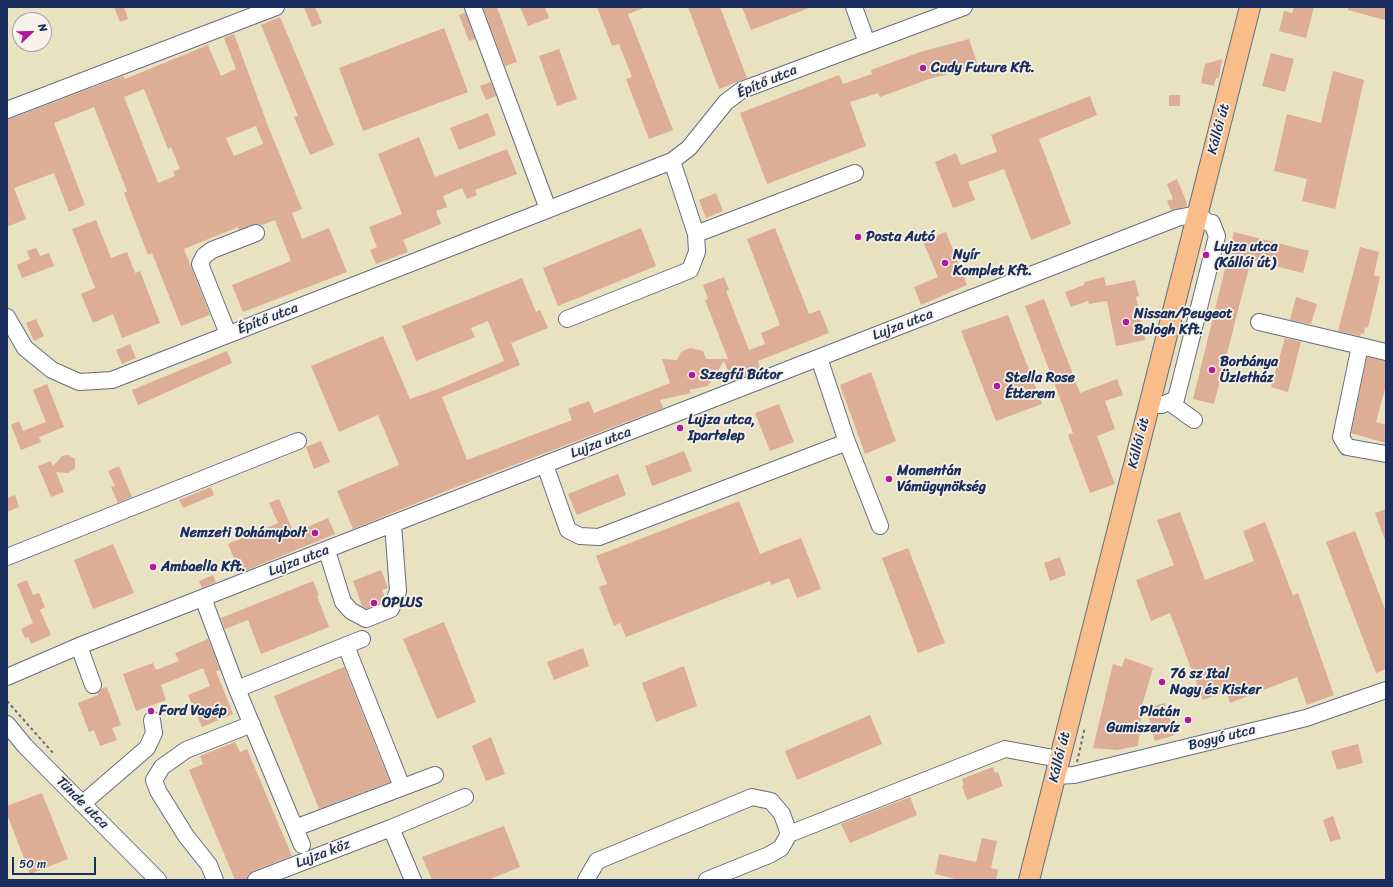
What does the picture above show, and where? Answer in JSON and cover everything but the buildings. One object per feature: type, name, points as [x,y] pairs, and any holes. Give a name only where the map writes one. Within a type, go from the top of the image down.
[{"type":"main road","name":"Kállói út","points":[[1029,880],[1250,7]]},
{"type":"street","points":[[7,110],[276,7]]},
{"type":"street","points":[[473,7],[548,209]]},
{"type":"street","points":[[854,7],[867,43]]},
{"type":"street","name":"Építő utca","points":[[7,316],[25,348],[52,370],[79,382],[112,380],[672,161],[689,148],[726,102],[742,90],[964,7]]},
{"type":"street","points":[[567,319],[690,270],[697,252],[696,234],[672,161]]},
{"type":"street","points":[[696,234],[855,173]]},
{"type":"street","points":[[1149,405],[1162,405],[1176,399],[1217,236],[1212,223],[1197,214]]},
{"type":"street","name":"Lujza utca","points":[[7,677],[79,646],[327,551],[1177,218],[1197,214]]},
{"type":"street","points":[[228,334],[200,264],[204,256],[212,250],[256,233]]},
{"type":"street","points":[[1259,322],[1386,352]]},
{"type":"street","points":[[1360,346],[1341,437],[1347,447],[1386,454]]},
{"type":"street","points":[[819,358],[848,442],[880,526]]},
{"type":"street","points":[[1169,402],[1194,420]]},
{"type":"street","points":[[7,557],[298,441]]},
{"type":"street","points":[[545,465],[568,530],[580,536],[599,537],[848,442]]},
{"type":"street","points":[[327,551],[343,602],[351,611],[366,619],[391,609],[398,591],[393,524]]},
{"type":"street","points":[[203,598],[237,690],[302,845]]},
{"type":"street","points":[[237,690],[362,639]]},
{"type":"street","points":[[79,646],[92,685]]},
{"type":"street","points":[[346,646],[402,787]]},
{"type":"street","name":"Bogyó utca","points":[[789,834],[1005,749],[1057,767],[1074,775],[1306,718],[1386,690]]},
{"type":"street","points":[[82,804],[147,748],[154,733],[152,720]]},
{"type":"street","name":"Tünde utca","points":[[7,724],[25,746],[158,880]]},
{"type":"street","points":[[215,880],[209,865],[186,836],[158,791],[154,780],[162,767],[186,750],[252,724]]},
{"type":"street","points":[[295,828],[435,775]]},
{"type":"street","name":"Lujza köz","points":[[256,880],[391,828],[465,797]]},
{"type":"street","points":[[586,880],[598,860],[752,797],[771,801],[782,814],[789,834],[781,848],[769,855],[707,880]]},
{"type":"street","points":[[391,828],[412,880]]},
{"type":"place","name":"Cudy Future Kft.","points":[[923,68]]},
{"type":"place","name":"Posta Autó","points":[[858,237]]},
{"type":"place","name":"Lujza utca (Kállói út)","points":[[1206,255]]},
{"type":"place","name":"Nyír Komplet Kft.","points":[[945,263]]},
{"type":"place","name":"Nissan/Peugeot Balogh Kft.","points":[[1126,322]]},
{"type":"place","name":"Borbánya Üzletház","points":[[1212,370]]},
{"type":"place","name":"Szegfű Bútor","points":[[692,375]]},
{"type":"place","name":"Stella Rose Étterem","points":[[997,386]]},
{"type":"place","name":"Lujza utca, Ipartelep","points":[[680,428]]},
{"type":"place","name":"Momentán Vámügynökség","points":[[889,479]]},
{"type":"place","name":"Nemzeti Dohámybolt","points":[[315,533]]},
{"type":"place","name":"Ambaella Kft.","points":[[153,567]]},
{"type":"place","name":"OPLUS","points":[[374,603]]},
{"type":"place","name":"76 sz Ital Nagy és Kisker","points":[[1162,682]]},
{"type":"place","name":"Ford Vagép","points":[[151,711]]},
{"type":"place","name":"Platán Gumiszervíz","points":[[1188,720]]}]
